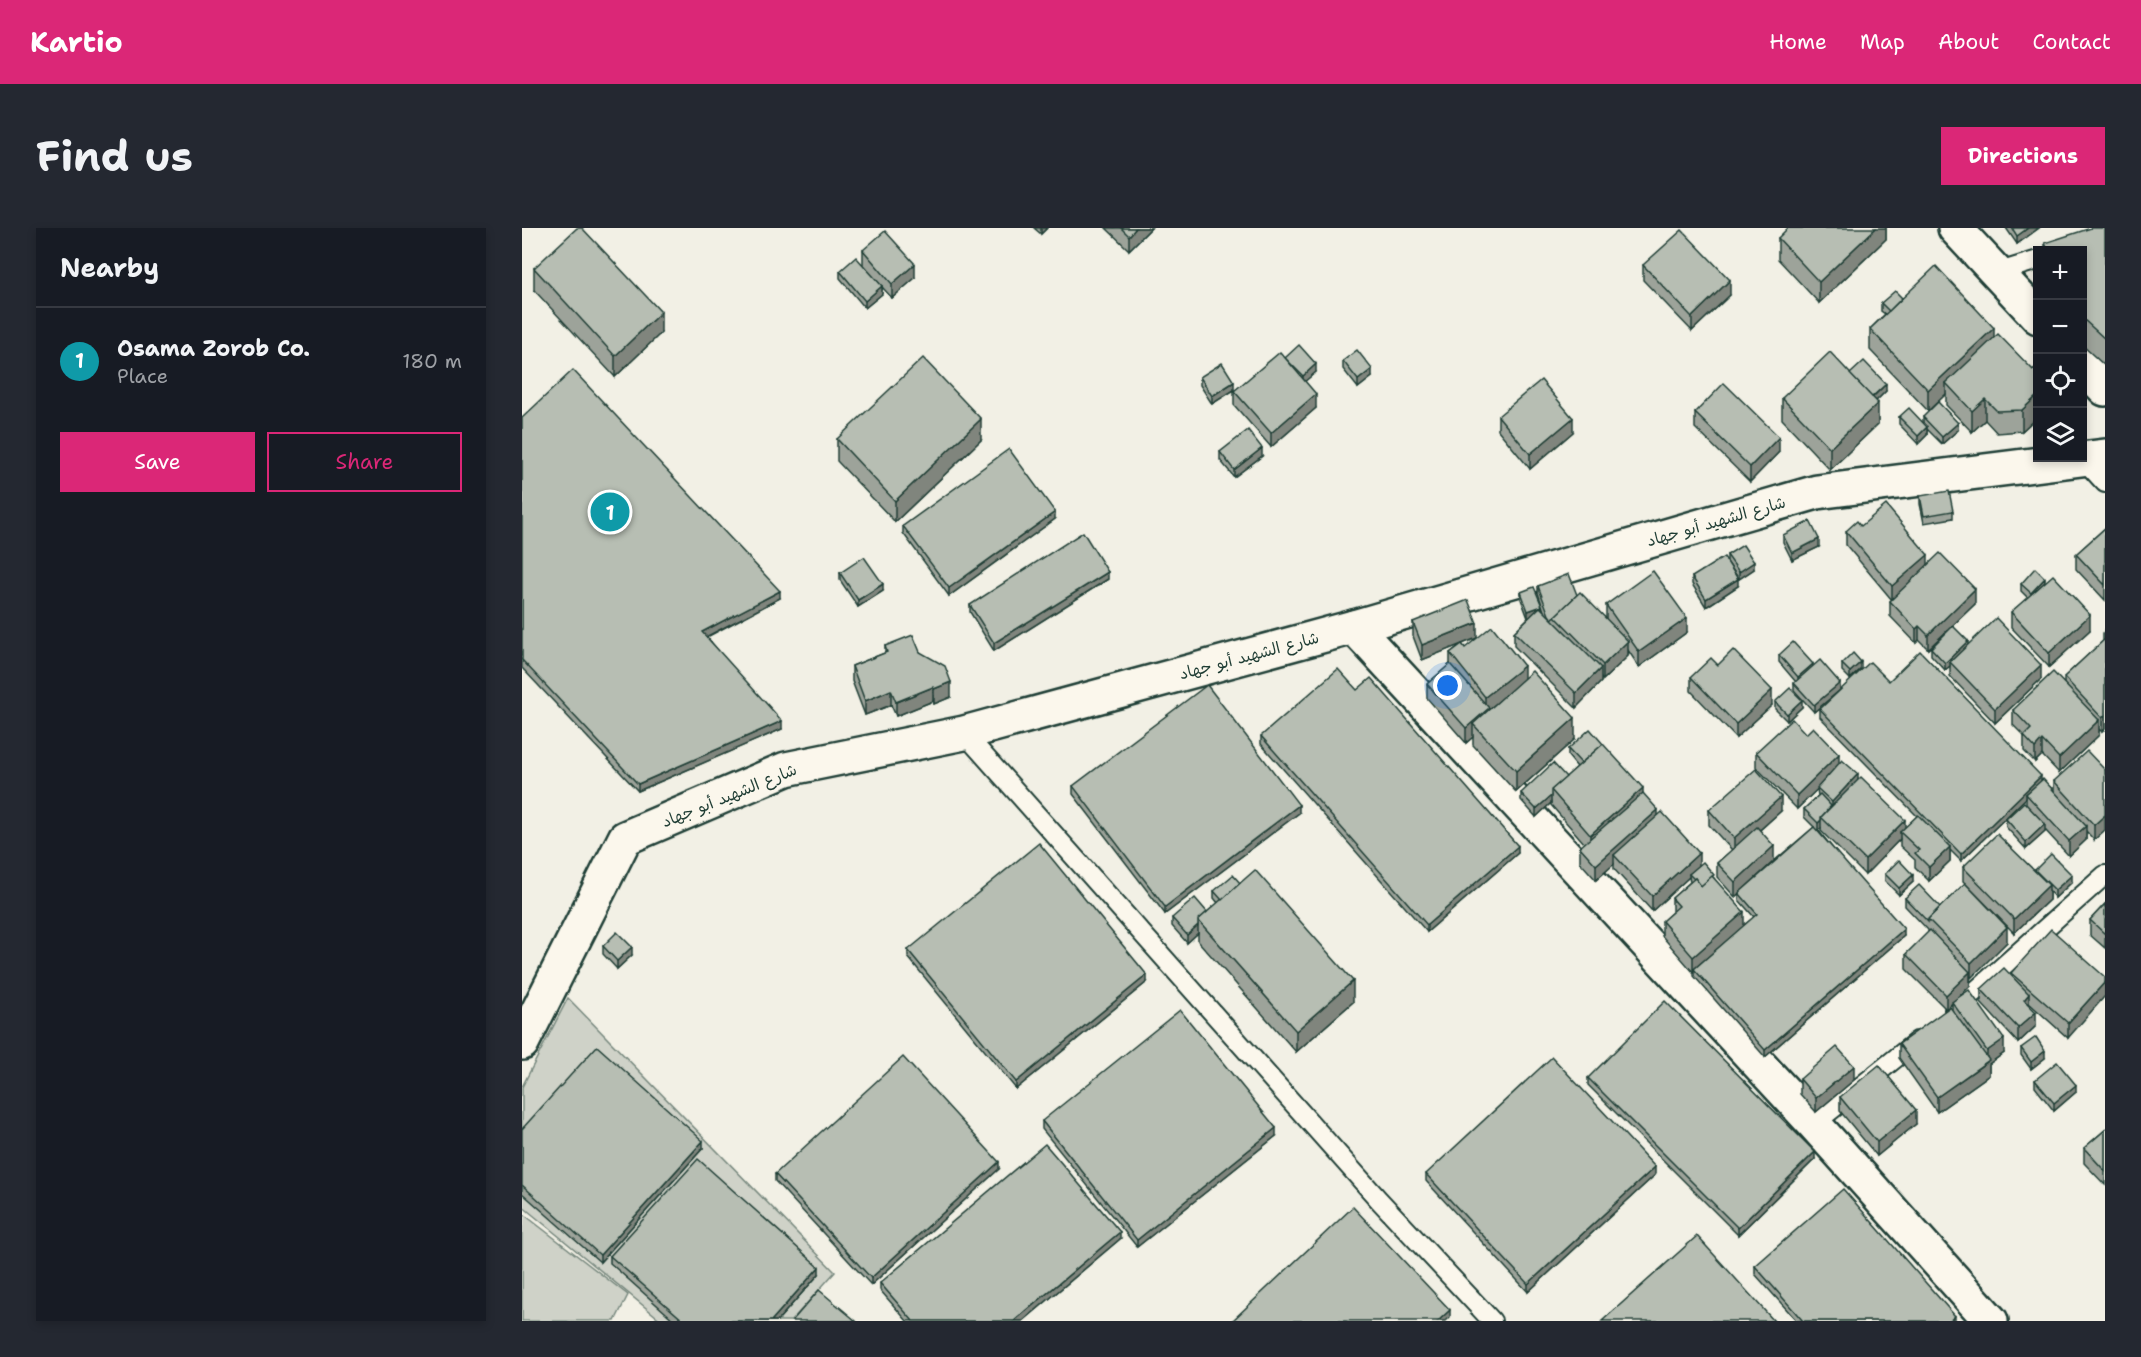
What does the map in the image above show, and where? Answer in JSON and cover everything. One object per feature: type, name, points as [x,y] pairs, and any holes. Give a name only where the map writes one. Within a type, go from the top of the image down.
[{"type":"street","points":[[1955,228],[2033,313]]},
{"type":"street","points":[[2087,370],[2105,389]]},
{"type":"street","name":"شارع الشهيد أبو جهاد","points":[[2087,458],[2105,456]]},
{"type":"street","name":"شارع الشهيد أبو جهاد","points":[[522,1042],[625,838],[786,769],[964,733],[1354,627],[1817,492],[2051,462]]},
{"type":"street","points":[[1354,627],[1814,1124],[1991,1321]]},
{"type":"lane","points":[[1996,273],[2033,261]]},
{"type":"lane","points":[[2086,462],[2105,483]]},
{"type":"lane","points":[[964,733],[1379,1200],[1492,1321]]},
{"type":"lane","points":[[1814,1124],[1972,995],[2105,875]]},
{"type":"shaded area","points":[[568,998],[835,1272],[791,1321],[662,1321],[522,1206],[522,1087]]},
{"type":"shaded area","points":[[522,1213],[628,1295],[615,1321],[522,1321]]},
{"type":"building","points":[[577,228],[582,228],[661,312],[615,356],[534,268]]},
{"type":"building","points":[[1121,228],[1136,228],[1129,236]]},
{"type":"building","points":[[1788,228],[1876,228],[1819,282],[1778,238]]},
{"type":"building","points":[[2012,228],[2028,228],[2017,236]]},
{"type":"building","points":[[2091,228],[2105,228],[2105,339],[2087,323],[2087,246],[2046,246],[2045,243]]},
{"type":"building","points":[[1682,230],[1730,280],[1692,317],[1643,265]]},
{"type":"building","points":[[885,231],[915,264],[892,284],[863,250]]},
{"type":"building","points":[[856,257],[882,286],[865,301],[840,271]]},
{"type":"building","points":[[1936,266],[1994,328],[1928,390],[1870,329]]},
{"type":"building","points":[[1895,291],[1902,298],[1889,311],[1881,303]]},
{"type":"building","points":[[1998,334],[2033,370],[2033,400],[2022,410],[1997,411],[1985,399],[1972,411],[1946,383]]},
{"type":"building","points":[[1299,345],[1316,364],[1303,376],[1285,358]]},
{"type":"building","points":[[1357,350],[1372,369],[1358,380],[1343,361]]},
{"type":"building","points":[[1280,352],[1316,394],[1271,433],[1234,391]]},
{"type":"building","points":[[1830,352],[1878,403],[1830,448],[1782,398]]},
{"type":"building","points":[[923,358],[981,419],[895,501],[837,439]]},
{"type":"building","points":[[1864,361],[1886,384],[1872,397],[1850,374]]},
{"type":"building","points":[[1222,363],[1234,382],[1212,396],[1200,377]]},
{"type":"building","points":[[573,370],[780,591],[702,632],[782,721],[638,784],[522,660],[522,418]]},
{"type":"building","points":[[1541,380],[1573,418],[1530,454],[1498,416]]},
{"type":"building","points":[[1724,383],[1779,437],[1750,467],[1695,413]]},
{"type":"building","points":[[1938,402],[1958,423],[1942,437],[1923,417]]},
{"type":"building","points":[[1909,408],[1927,427],[1918,436],[1899,417]]},
{"type":"building","points":[[1248,430],[1262,448],[1234,470],[1220,452]]},
{"type":"building","points":[[1009,449],[1055,512],[949,588],[903,526]]},
{"type":"building","points":[[1949,491],[1953,511],[1924,516],[1920,496]]},
{"type":"building","points":[[1886,505],[1928,555],[1892,586],[1846,531],[1857,521],[1861,526]]},
{"type":"building","points":[[1810,521],[1819,539],[1792,553],[1783,535]]},
{"type":"building","points":[[2105,528],[2105,585],[2076,554]]},
{"type":"building","points":[[1083,532],[1108,572],[994,643],[970,605]]},
{"type":"building","points":[[1743,545],[1754,562],[1739,572],[1727,555]]},
{"type":"building","points":[[1940,553],[1975,589],[1928,635],[1919,626],[1916,629],[1890,601]]},
{"type":"building","points":[[864,557],[883,584],[858,600],[840,573]]},
{"type":"building","points":[[1724,557],[1738,579],[1706,599],[1692,577]]},
{"type":"building","points":[[2035,568],[2045,578],[2031,593],[2021,584]]},
{"type":"building","points":[[1653,571],[1687,618],[1639,652],[1606,605]]},
{"type":"building","points":[[1569,574],[1577,595],[1552,619],[1538,586]]},
{"type":"building","points":[[2053,575],[2090,615],[2049,653],[2011,612]]},
{"type":"building","points":[[1534,587],[1542,606],[1528,611],[1521,592]]},
{"type":"building","points":[[1580,592],[1628,641],[1603,665],[1555,616]]},
{"type":"building","points":[[1468,600],[1477,623],[1422,645],[1413,622]]},
{"type":"building","points":[[1540,607],[1601,668],[1576,693],[1514,632]]},
{"type":"building","points":[[1996,618],[2041,665],[1995,709],[1950,662]]},
{"type":"building","points":[[1492,626],[1524,666],[1485,697],[1450,653],[1462,644],[1465,648]]},
{"type":"building","points":[[1953,626],[1968,641],[1945,663],[1931,648]]},
{"type":"building","points":[[913,635],[920,652],[945,666],[951,682],[896,702],[891,690],[865,701],[852,666],[887,652],[885,646]]},
{"type":"building","points":[[2105,639],[2105,715],[2102,718],[2064,677]]},
{"type":"building","points":[[1793,642],[1813,664],[1798,677],[1779,655]]},
{"type":"building","points":[[1733,650],[1772,690],[1736,724],[1691,677],[1711,658],[1718,665]]},
{"type":"building","points":[[1920,651],[2041,776],[1961,854],[1820,709],[1870,662],[1889,681]]},
{"type":"building","points":[[1853,653],[1861,662],[1850,672],[1842,664]]},
{"type":"building","points":[[1820,660],[1840,683],[1814,705],[1794,683]]},
{"type":"building","points":[[1450,664],[1489,708],[1466,728],[1427,684]]},
{"type":"building","points":[[1338,669],[1357,690],[1371,678],[1518,846],[1427,925],[1261,736]]},
{"type":"building","points":[[1532,671],[1575,718],[1516,771],[1473,724]]},
{"type":"building","points":[[2053,672],[2099,720],[2059,758],[2042,740],[2035,748],[2024,736],[2031,729],[2013,710]]},
{"type":"building","points":[[1207,685],[1299,805],[1165,907],[1073,786]]},
{"type":"building","points":[[1790,688],[1802,700],[1787,714],[1775,702]]},
{"type":"building","points":[[1792,719],[1806,734],[1813,727],[1839,754],[1797,795],[1756,752]]},
{"type":"building","points":[[1590,729],[1603,744],[1581,763],[1568,749]]},
{"type":"building","points":[[1603,744],[1643,788],[1590,835],[1551,790]]},
{"type":"building","points":[[2087,751],[2105,770],[2105,815],[2094,825],[2054,781]]},
{"type":"building","points":[[1842,760],[1858,774],[1832,802],[1817,788]]},
{"type":"building","points":[[1553,763],[1566,777],[1551,790],[1551,796],[1536,809],[1521,793]]},
{"type":"building","points":[[1756,769],[1781,797],[1734,838],[1709,810]]},
{"type":"building","points":[[1861,777],[1905,820],[1865,860],[1821,817]]},
{"type":"building","points":[[2043,779],[2086,826],[2069,841],[2026,794]]},
{"type":"building","points":[[1643,793],[1658,810],[1596,865],[1580,847]]},
{"type":"building","points":[[1820,794],[1831,806],[1818,823],[1804,809]]},
{"type":"building","points":[[2024,802],[2045,824],[2026,842],[2006,819]]},
{"type":"building","points":[[1662,812],[1699,853],[1652,896],[1614,855]]},
{"type":"building","points":[[1918,815],[1950,847],[1929,867],[1915,853],[1919,850],[1900,832]]},
{"type":"building","points":[[1757,827],[1774,846],[1735,882],[1717,863]]},
{"type":"building","points":[[1814,827],[1904,929],[1765,1050],[1694,969],[1757,914],[1739,893]]},
{"type":"building","points":[[1997,834],[2049,885],[2014,919],[1963,867]]},
{"type":"building","points":[[1039,843],[1147,975],[1016,1082],[908,950]]},
{"type":"building","points":[[2051,854],[2072,875],[2055,890],[2035,870]]},
{"type":"building","points":[[1899,860],[1913,875],[1899,888],[1885,874]]},
{"type":"building","points":[[1703,862],[1714,875],[1701,886],[1689,874]]},
{"type":"building","points":[[1255,870],[1353,981],[1296,1031],[1198,920]]},
{"type":"building","points":[[1233,875],[1240,883],[1222,900],[1214,891]]},
{"type":"building","points":[[1712,876],[1744,912],[1693,957],[1662,921],[1679,906],[1672,898],[1695,878],[1701,886]]},
{"type":"building","points":[[1965,883],[2007,927],[1971,963],[1928,919]]},
{"type":"building","points":[[1919,885],[1940,907],[1928,919],[1928,922],[1905,898]]},
{"type":"building","points":[[1195,898],[1207,912],[1187,935],[1172,918]]},
{"type":"building","points":[[2105,904],[2105,934],[2090,920]]},
{"type":"building","points":[[2051,929],[2105,977],[2105,982],[2068,1023],[2011,973]]},
{"type":"building","points":[[1930,930],[1970,972],[1946,995],[1906,954]]},
{"type":"building","points":[[617,932],[632,947],[617,961],[603,946]]},
{"type":"building","points":[[2004,968],[2029,994],[2024,1000],[2036,1012],[2018,1028],[1981,989]]},
{"type":"building","points":[[1969,990],[2004,1039],[1987,1051],[1952,1002]]},
{"type":"building","points":[[1665,1001],[1815,1152],[1738,1228],[1588,1078]]},
{"type":"building","points":[[1950,1007],[1989,1060],[1937,1097],[1899,1044]]},
{"type":"building","points":[[1180,1010],[1276,1128],[1137,1240],[1042,1121]]},
{"type":"building","points":[[2036,1037],[2045,1051],[2031,1062],[2021,1048]]},
{"type":"building","points":[[597,1046],[703,1141],[600,1255],[522,1185],[522,1129]]},
{"type":"building","points":[[1837,1047],[1854,1066],[1816,1098],[1800,1079]]},
{"type":"building","points":[[903,1057],[999,1162],[871,1278],[775,1174]]},
{"type":"building","points":[[1552,1057],[1655,1167],[1528,1284],[1426,1174]]},
{"type":"building","points":[[2057,1062],[2076,1085],[2054,1103],[2035,1080]]},
{"type":"building","points":[[1879,1065],[1916,1110],[1877,1142],[1840,1097]]},
{"type":"building","points":[[2105,1130],[2105,1171],[2084,1148]]},
{"type":"building","points":[[1045,1144],[1120,1232],[1014,1321],[913,1321],[880,1283]]},
{"type":"building","points":[[698,1159],[819,1267],[771,1321],[684,1321],[610,1256]]},
{"type":"building","points":[[1843,1189],[1955,1316],[1949,1321],[1803,1321],[1755,1266]]},
{"type":"building","points":[[1353,1207],[1450,1310],[1438,1321],[1232,1321]]},
{"type":"building","points":[[1697,1236],[1774,1321],[1602,1321]]},
{"type":"building","points":[[819,1290],[856,1321],[792,1321]]},
{"type":"place","name":"Osama Zorob Co.","points":[[610,512]]}]
